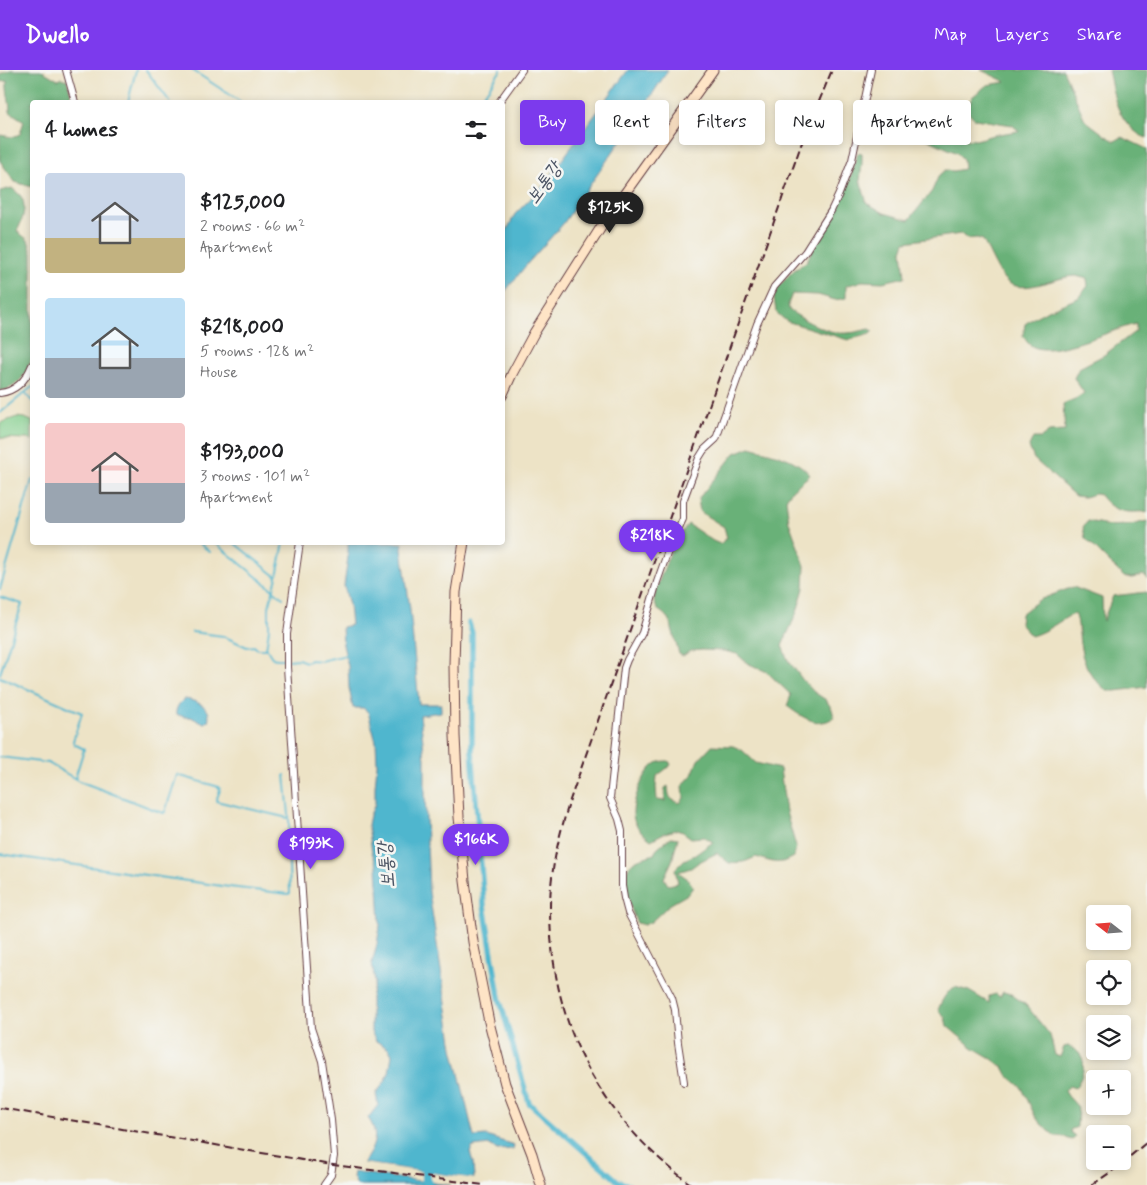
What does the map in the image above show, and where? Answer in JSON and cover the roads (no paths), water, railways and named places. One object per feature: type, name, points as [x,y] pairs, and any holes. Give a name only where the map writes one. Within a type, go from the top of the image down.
[{"type":"main road","points":[[505,389],[534,333],[604,220],[713,70]]},
{"type":"main road","points":[[464,545],[456,592],[454,665],[458,817],[465,881],[473,942],[489,1022],[505,1084],[532,1154],[540,1185]]},
{"type":"street","points":[[66,70],[74,100]]},
{"type":"street","points":[[500,100],[522,70]]},
{"type":"street","points":[[684,1082],[678,1043],[676,1010],[672,998],[628,913],[622,886],[622,831],[610,798],[624,668],[642,634],[652,597],[668,551],[683,519],[683,500],[699,458],[704,450],[716,439],[757,324],[774,287],[805,252],[831,211],[839,194],[852,160],[871,70]]},
{"type":"street","points":[[0,393],[12,390],[23,382],[30,370]]},
{"type":"street","points":[[300,545],[287,634],[287,667],[311,1028],[322,1061],[331,1120],[334,1156],[331,1175],[324,1185]]},
{"type":"water","points":[[628,70],[668,70],[649,100],[606,100]]},
{"type":"water","points":[[595,115],[595,145],[618,145],[563,224],[505,292],[505,232],[515,214],[542,187],[573,145],[585,145],[585,128]]},
{"type":"water","points":[[348,545],[403,545],[419,704],[441,704],[441,712],[420,715],[425,759],[429,892],[453,1048],[474,1137],[486,1136],[514,1145],[513,1149],[497,1150],[490,1145],[473,1147],[470,1152],[473,1162],[474,1179],[363,1163],[373,1146],[375,1135],[368,1118],[378,1105],[376,1094],[389,1072],[392,1055],[389,1049],[376,1041],[371,1032],[371,997],[375,982],[372,963],[380,925],[377,866],[372,852],[368,825],[375,804],[376,742],[368,712],[363,708],[353,708],[349,688],[348,666],[343,645],[342,627],[351,625],[349,605],[344,586]]},
{"type":"water","points":[[185,699],[199,703],[206,708],[209,716],[208,721],[205,723],[200,722],[191,717],[176,714],[178,705]]},
{"type":"water","points":[[354,1172],[451,1185],[357,1185],[353,1177]]},
{"type":"waterway","points":[[128,100],[136,70]]},
{"type":"waterway","points":[[146,70],[168,100]]},
{"type":"waterway","points":[[192,70],[238,100]]},
{"type":"waterway","points":[[480,100],[501,70]]},
{"type":"waterway","points":[[0,413],[30,389]]},
{"type":"waterway","points":[[25,393],[30,399]]},
{"type":"waterway","points":[[0,589],[30,487]]},
{"type":"waterway","points":[[202,545],[210,552]]},
{"type":"waterway","points":[[218,545],[283,598]]},
{"type":"waterway","points":[[237,545],[277,577]]},
{"type":"waterway","points":[[266,649],[269,629],[269,607],[283,545]]},
{"type":"waterway","points":[[0,597],[22,604],[0,674]]},
{"type":"waterway","points":[[469,623],[472,633],[472,750],[484,905],[499,997],[529,1103],[619,1182],[629,1185]]},
{"type":"waterway","points":[[192,632],[223,636],[247,647],[254,646],[257,649],[267,649],[273,658],[285,659]]},
{"type":"waterway","points":[[289,660],[320,661],[346,655]]},
{"type":"waterway","points":[[0,677],[82,713],[73,741],[74,744],[84,749],[75,778]]},
{"type":"waterway","points":[[0,757],[48,763],[79,781],[163,813],[165,812],[177,775],[219,787],[220,790],[216,801],[288,818]]},
{"type":"waterway","points":[[0,854],[288,894],[290,893],[289,815],[285,775]]},
{"type":"waterway","name":"보통강","points":[[425,1159],[428,1185]]},
{"type":"railway","points":[[692,1185],[659,1158],[631,1129],[606,1098],[586,1064],[570,1029],[559,991],[552,950],[550,894],[553,867],[570,800],[801,145],[832,70]]},
{"type":"railway","points":[[0,1108],[326,1164],[484,1185]]},
{"type":"railway","points":[[1092,1185],[1115,1169],[1147,1142]]}]
